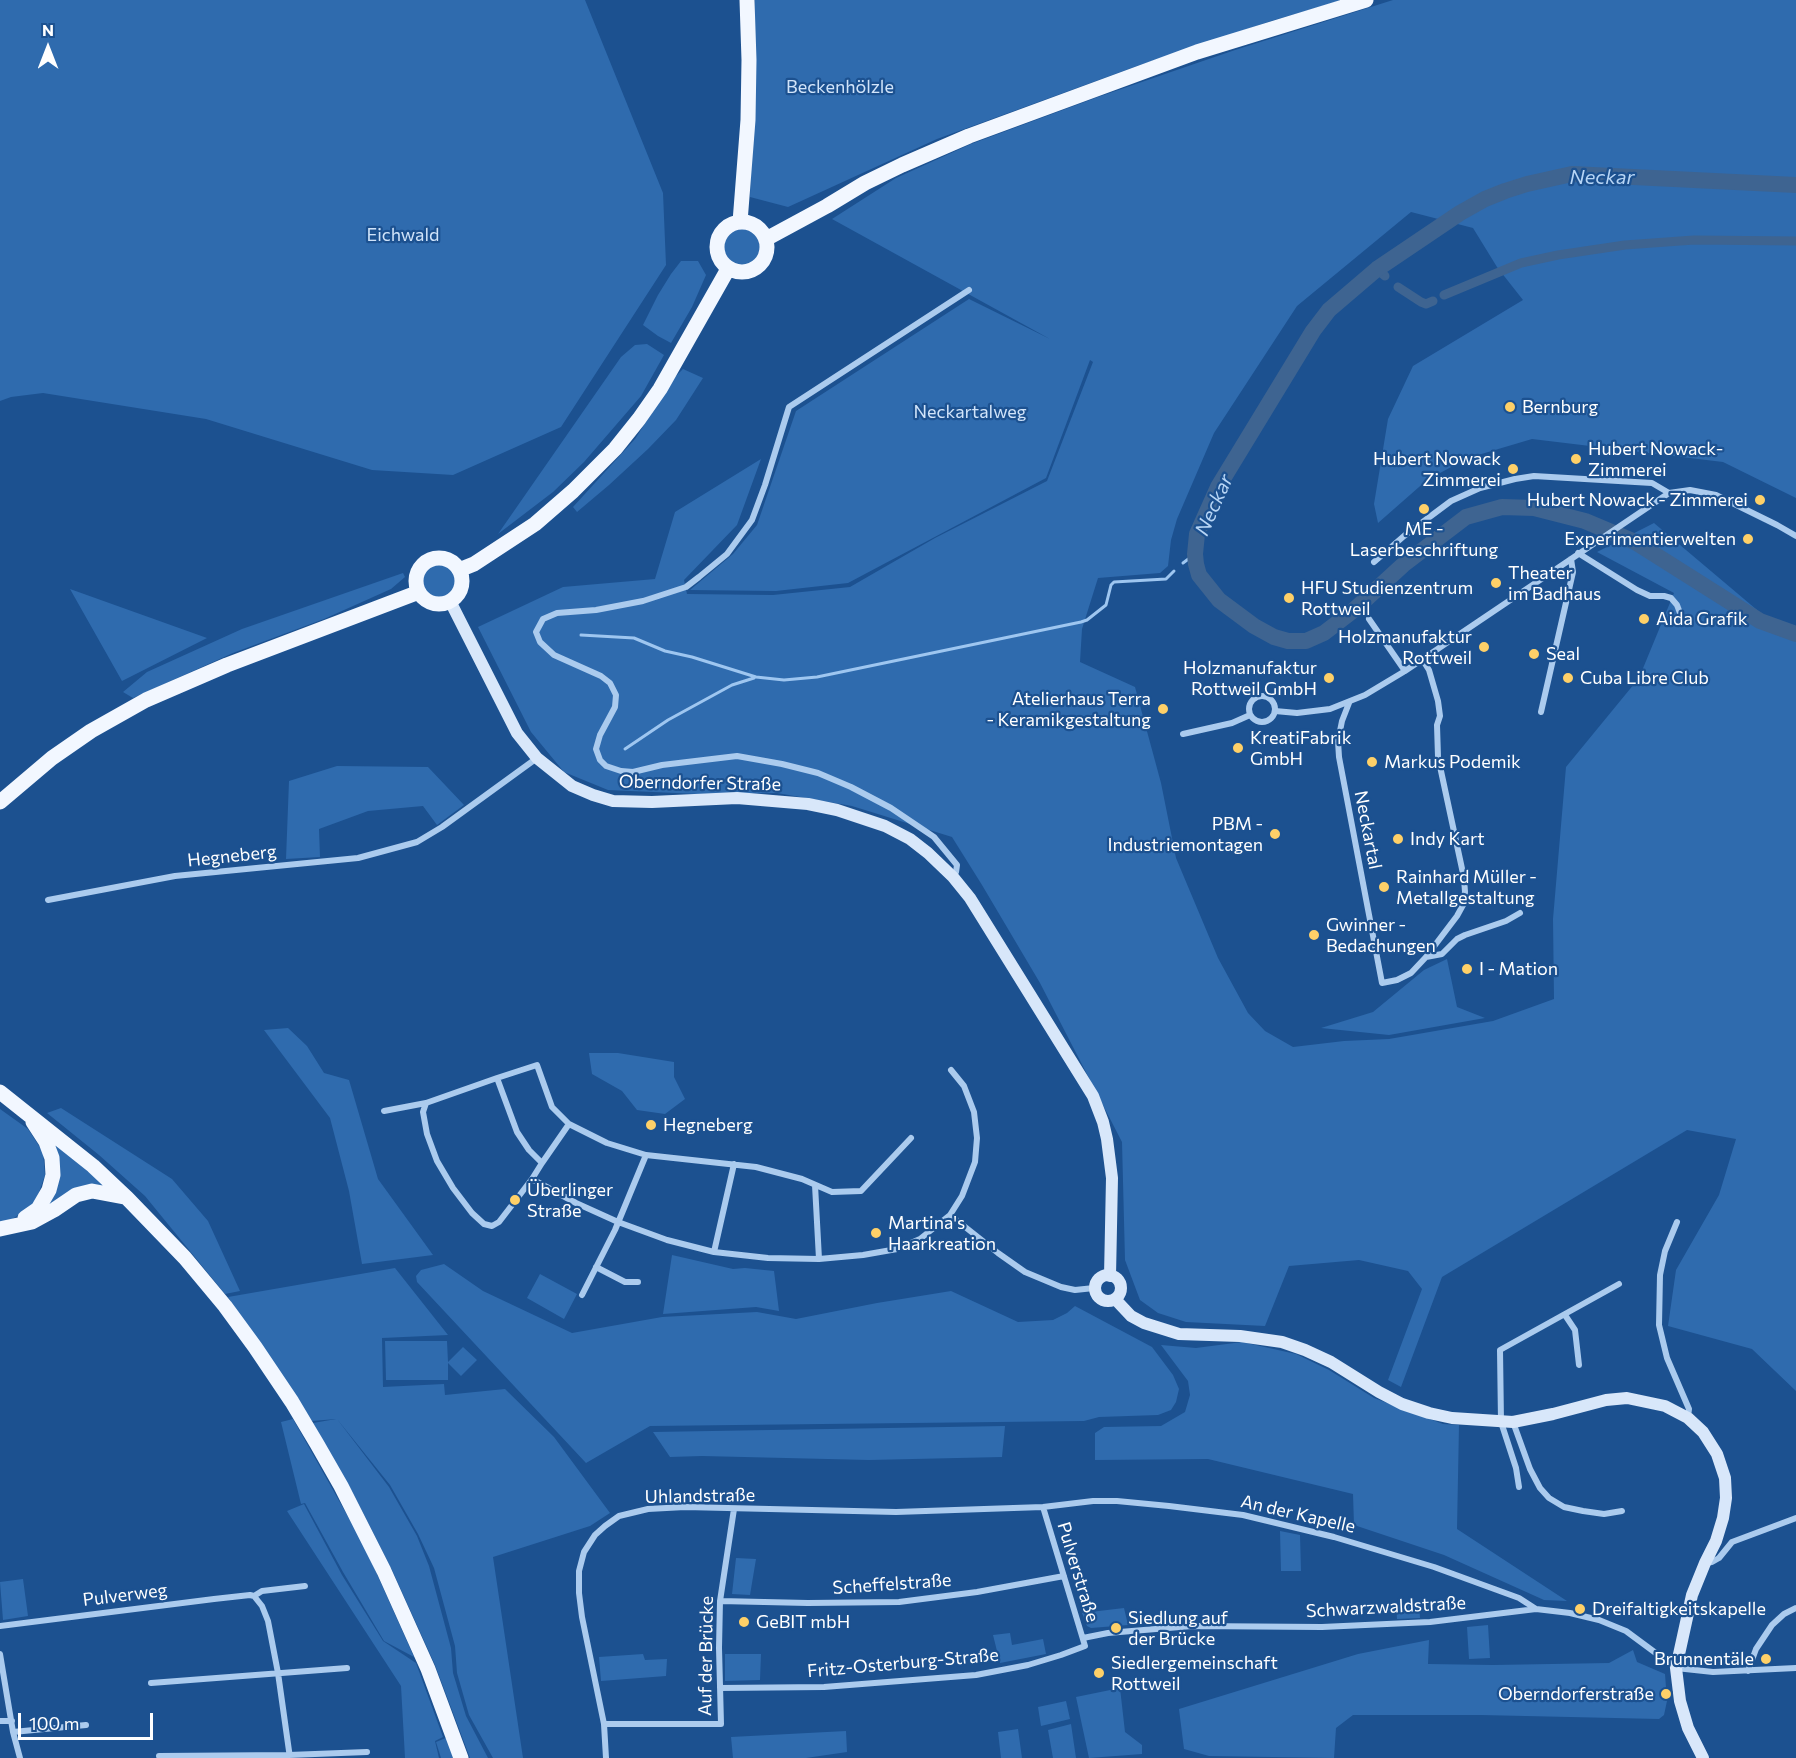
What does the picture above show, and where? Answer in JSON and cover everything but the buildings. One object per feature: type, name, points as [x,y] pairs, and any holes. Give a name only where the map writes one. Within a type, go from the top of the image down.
[{"type":"main road","points":[[740,222],[748,120],[747,0]]},
{"type":"main road","points":[[766,239],[827,207],[866,183],[969,136],[1197,52],[1366,0]]},
{"type":"main road","points":[[740,222],[756,226],[766,239],[766,255],[758,267],[743,273],[728,268],[718,256],[717,241],[726,228],[733,224],[740,222]]},
{"type":"main road","points":[[459,570],[474,564],[535,524],[573,492],[615,449],[660,389],[728,268]]},
{"type":"main road","points":[[435,558],[449,560],[459,570],[461,588],[450,601],[433,602],[419,592],[417,578],[423,565],[429,561],[435,558]]},
{"type":"main road","points":[[2,800],[51,758],[112,718],[146,700],[227,665],[419,592]]},
{"type":"main road","points":[[0,1092],[93,1166],[127,1198],[185,1258],[255,1347],[292,1402],[341,1486],[403,1610],[461,1758]]},
{"type":"main road","points":[[15,1226],[38,1209],[49,1190],[53,1176],[52,1158],[46,1142],[29,1114]]},
{"type":"main road","points":[[0,1229],[32,1222],[76,1195],[92,1191],[127,1198]]},
{"type":"street","points":[[953,877],[957,865],[934,837],[891,808],[818,773],[737,756],[633,771],[621,771],[606,766],[600,760],[596,749],[600,735],[615,707],[616,695],[610,683],[601,676],[554,655],[540,642],[536,632],[543,619],[557,614],[596,610],[643,601],[686,586],[699,577],[727,554],[752,520],[789,407],[969,290]]},
{"type":"street","points":[[1374,562],[1451,501],[1480,488],[1515,478],[1534,476],[1652,483],[1669,493]]},
{"type":"street","points":[[1275,711],[1297,713],[1330,709],[1380,687],[1669,493],[1690,490],[1716,495],[1796,536]]},
{"type":"street","points":[[1578,553],[1637,590],[1650,596],[1671,598],[1677,605],[1683,621]]},
{"type":"street","points":[[1541,712],[1573,572],[1571,558]]},
{"type":"street","name":"Oberndorfer Straße","points":[[450,601],[517,733],[537,758],[572,786],[613,801],[652,802],[737,798],[808,804],[837,810],[885,826],[910,839],[953,877],[970,898],[1093,1096],[1100,1113],[1107,1139],[1112,1178],[1110,1275],[1121,1287],[1116,1299]]},
{"type":"street","points":[[1369,619],[1404,671]]},
{"type":"street","name":"Neckartal","points":[[1348,703],[1338,741],[1339,758],[1382,982],[1397,980],[1411,973],[1426,957],[1457,916],[1465,892],[1438,758],[1437,725],[1440,716],[1438,701],[1429,670],[1422,659]]},
{"type":"street","points":[[1261,695],[1272,700],[1275,711],[1271,718],[1264,722],[1256,720],[1250,715],[1250,702],[1261,695]]},
{"type":"street","points":[[1184,734],[1232,723],[1250,715]]},
{"type":"street","name":"Hegneberg","points":[[48,900],[176,876],[358,858],[417,842],[442,827],[537,758]]},
{"type":"street","name":"Neckartal","points":[[1426,957],[1442,954],[1457,939],[1506,921],[1520,913]]},
{"type":"street","points":[[384,1111],[426,1103],[537,1065],[552,1107],[569,1124],[607,1143],[646,1155],[734,1164],[784,1173],[832,1192],[861,1191],[911,1138]]},
{"type":"street","points":[[532,1179],[618,1222],[667,1240],[714,1252],[768,1258],[819,1259],[897,1249],[920,1239],[950,1215],[962,1196],[975,1162],[977,1138],[974,1112],[964,1086],[951,1070]]},
{"type":"street","points":[[497,1078],[517,1132],[529,1150],[542,1163]]},
{"type":"street","points":[[426,1103],[423,1112],[427,1134],[437,1161],[453,1188],[472,1213],[484,1224],[492,1226],[499,1222],[532,1179],[569,1124]]},
{"type":"street","points":[[582,1295],[618,1222],[646,1155]]},
{"type":"street","points":[[714,1252],[734,1164]]},
{"type":"street","points":[[815,1185],[819,1259]]},
{"type":"street","points":[[950,1215],[1025,1272],[1061,1287],[1075,1290],[1094,1288]]},
{"type":"street","points":[[1677,1222],[1665,1251],[1660,1275],[1659,1325],[1667,1358],[1689,1408],[1688,1418]]},
{"type":"street","points":[[596,1267],[625,1282],[638,1282]]},
{"type":"street","points":[[1094,1288],[1101,1277],[1110,1275]]},
{"type":"street","points":[[1520,1486],[1507,1422],[1500,1350],[1619,1284]]},
{"type":"street","points":[[1094,1288],[1100,1299],[1107,1302],[1116,1299],[1131,1316],[1144,1323],[1179,1334],[1240,1336],[1282,1342],[1305,1350],[1331,1362],[1378,1392],[1402,1404],[1429,1413],[1452,1418],[1507,1422],[1553,1414],[1606,1400],[1627,1398],[1665,1406],[1688,1418],[1703,1432],[1717,1454],[1725,1478],[1726,1498],[1724,1518],[1716,1541],[1692,1595],[1676,1668],[1680,1701],[1688,1728],[1702,1758]]},
{"type":"street","points":[[1565,1315],[1575,1330],[1579,1365]]},
{"type":"street","points":[[1507,1422],[1540,1488],[1549,1498],[1564,1507],[1583,1511],[1604,1514],[1622,1511]]},
{"type":"street","name":"An der Kapelle","points":[[1042,1507],[1117,1501],[1243,1515],[1334,1537],[1434,1566],[1519,1598],[1536,1610]]},
{"type":"street","name":"Uhlandstraße","points":[[606,1758],[604,1724],[582,1617],[579,1571],[584,1552],[595,1535],[618,1516],[648,1509],[679,1508],[896,1512],[1042,1507]]},
{"type":"street","name":"Pulverstraße","points":[[1042,1507],[1085,1646]]},
{"type":"street","name":"Auf der Brücke","points":[[604,1724],[721,1724],[720,1600],[734,1509]]},
{"type":"street","points":[[1705,1563],[1719,1558],[1732,1542],[1796,1518]]},
{"type":"street","name":"Scheffelstraße","points":[[720,1600],[808,1603],[900,1602],[977,1592],[1064,1576]]},
{"type":"street","name":"Pulverweg","points":[[0,1626],[254,1596],[262,1591],[305,1586]]},
{"type":"street","points":[[254,1596],[262,1606],[268,1621],[290,1756]]},
{"type":"street","points":[[1748,1671],[1756,1649],[1772,1625],[1784,1614],[1796,1608]]},
{"type":"street","name":"Schwarzwaldstraße","points":[[1083,1638],[1108,1633],[1192,1626],[1322,1627],[1430,1622],[1536,1610],[1570,1613],[1599,1620],[1626,1631],[1676,1668]]},
{"type":"street","name":"Fritz-Osterburg-Straße","points":[[720,1688],[824,1687],[969,1676],[1028,1665],[1085,1646]]},
{"type":"street","points":[[0,1654],[20,1758]]},
{"type":"street","points":[[151,1683],[347,1668]]},
{"type":"street","points":[[1676,1668],[1713,1672],[1796,1668]]},
{"type":"street","points":[[0,1721],[12,1721]]},
{"type":"street","points":[[14,1732],[86,1725]]},
{"type":"street","points":[[159,1756],[290,1756],[368,1752]]},
{"type":"green space","name":"Eichwald","points":[[0,0],[585,0],[663,193],[666,265],[561,427],[453,475],[372,470],[206,419],[43,393],[11,397],[0,401]]},
{"type":"green space","name":"Beckenhölzle","points":[[755,0],[1343,0],[1271,21],[1137,66],[937,139],[788,207],[750,197]]},
{"type":"green space","name":"Neckartalweg","points":[[1393,0],[1796,0],[1796,498],[1723,462],[1532,439],[1468,458],[1427,480],[1378,523],[1374,504],[1388,419],[1413,366],[1523,300],[1497,267],[1473,228],[1411,212],[1297,306],[1214,433],[1177,519],[1171,540],[1168,566],[1160,573],[1098,578],[1082,629],[1080,662],[1135,687],[1161,783],[1176,858],[1218,958],[1248,1013],[1265,1031],[1293,1047],[1389,1039],[1493,1021],[1554,999],[1553,919],[1566,767],[1639,678],[1674,593],[1597,552],[1654,523],[1763,615],[1796,626],[1796,1391],[1752,1349],[1668,1326],[1676,1270],[1719,1195],[1736,1139],[1687,1130],[1442,1277],[1401,1387],[1388,1380],[1422,1289],[1408,1271],[1359,1260],[1289,1266],[1265,1326],[1186,1322],[1158,1313],[1140,1300],[1125,1260],[1122,1142],[1040,983],[952,837],[852,806],[777,793],[698,794],[608,790],[564,772],[531,732],[478,627],[563,587],[655,579],[675,512],[761,459],[737,525],[684,580],[687,594],[773,595],[850,587],[935,538],[1047,481],[1093,362],[1090,360],[1046,478],[848,583],[776,591],[690,590],[733,554],[757,525],[796,411],[969,299],[1050,339],[832,219],[896,178],[971,144],[1235,50]]},
{"type":"green space","points":[[742,229],[755,234],[760,247],[755,260],[742,265],[729,260],[724,247],[729,234]]},
{"type":"green space","points":[[681,261],[698,261],[706,275],[692,307],[671,343],[643,325],[658,295]]},
{"type":"green space","points":[[647,344],[664,355],[641,396],[584,462],[553,492],[498,534],[621,357],[635,345]]},
{"type":"green space","points":[[683,369],[703,378],[676,420],[648,449],[577,512],[573,507],[635,439],[675,377]]},
{"type":"green space","points":[[440,563],[452,569],[458,581],[452,593],[440,599],[428,593],[422,581],[428,569]]},
{"type":"green space","points":[[403,573],[405,577],[391,589],[324,619],[233,653],[133,698],[123,692],[147,672],[242,629]]},
{"type":"green space","points":[[70,589],[207,638],[122,681]]},
{"type":"green space","points":[[337,766],[428,767],[464,805],[437,825],[423,806],[368,811],[319,829],[320,857],[286,859],[289,781]]},
{"type":"green space","points":[[1447,959],[1457,1007],[1485,1018],[1389,1035],[1321,1028],[1373,1012],[1424,970]]},
{"type":"green space","points":[[288,1028],[307,1046],[324,1073],[349,1080],[378,1179],[433,1255],[362,1264],[349,1191],[330,1118],[264,1030]]},
{"type":"green space","points":[[589,1053],[618,1053],[674,1062],[674,1077],[685,1099],[665,1114],[637,1110],[622,1091],[592,1074]]},
{"type":"green space","points":[[61,1108],[172,1179],[208,1221],[240,1291],[225,1294],[145,1196],[47,1113]]},
{"type":"green space","points":[[0,1109],[28,1129],[43,1152],[45,1175],[35,1204],[11,1220],[0,1222]]},
{"type":"green space","points":[[52,1140],[106,1187],[44,1212]]},
{"type":"green space","points":[[672,1255],[733,1269],[774,1271],[779,1311],[756,1307],[663,1314]]},
{"type":"green space","points":[[444,1264],[483,1291],[572,1333],[662,1317],[757,1312],[796,1319],[951,1291],[1018,1322],[1053,1320],[1075,1306],[1152,1347],[1173,1375],[1179,1389],[1176,1402],[1171,1410],[1158,1415],[1099,1417],[1084,1421],[650,1426],[586,1463],[417,1282],[416,1276],[421,1270]]},
{"type":"green space","points":[[395,1268],[448,1335],[382,1338],[383,1387],[444,1384],[445,1395],[505,1389],[554,1437],[610,1513],[590,1526],[493,1557],[523,1758],[493,1758],[469,1715],[457,1673],[455,1646],[434,1568],[390,1485],[337,1419],[389,1487],[417,1536],[429,1566],[451,1648],[453,1673],[466,1716],[488,1758],[470,1758],[435,1665],[392,1570],[354,1495],[313,1423],[336,1419],[312,1421],[228,1297]]},
{"type":"green space","points":[[540,1274],[577,1294],[564,1319],[527,1298]]},
{"type":"green space","points":[[385,1341],[447,1341],[448,1362],[463,1347],[477,1360],[461,1376],[448,1363],[448,1380],[386,1380]]},
{"type":"green space","points":[[1242,1342],[1296,1354],[1329,1370],[1374,1398],[1443,1424],[1459,1425],[1457,1529],[1567,1601],[1544,1600],[1444,1555],[1354,1525],[1353,1494],[1208,1459],[1095,1460],[1095,1433],[1104,1427],[1161,1426],[1185,1412],[1190,1395],[1188,1381],[1161,1345],[1196,1348]]},
{"type":"green space","points":[[293,1419],[364,1545],[414,1657],[384,1641],[305,1503],[301,1504],[281,1422]]},
{"type":"green space","points":[[1005,1426],[1002,1457],[869,1460],[670,1457],[653,1432]]},
{"type":"green space","points":[[304,1504],[342,1575],[383,1641],[416,1663],[443,1737],[435,1741],[439,1758],[405,1758],[401,1686],[287,1511]]},
{"type":"green space","points":[[1280,1531],[1300,1535],[1301,1571],[1281,1571]]},
{"type":"green space","points":[[736,1558],[756,1559],[750,1595],[732,1594]]},
{"type":"green space","points":[[23,1579],[28,1616],[3,1620],[0,1582]]},
{"type":"green space","points":[[1419,1602],[1420,1618],[1397,1619],[1396,1603]]},
{"type":"green space","points":[[1124,1608],[1128,1625],[1091,1628],[1087,1626],[1082,1613]]},
{"type":"green space","points":[[1488,1625],[1490,1658],[1469,1659],[1467,1627]]},
{"type":"green space","points":[[1010,1633],[1012,1645],[1043,1639],[1046,1654],[1000,1663],[993,1635]]},
{"type":"green space","points":[[1429,1640],[1428,1664],[1609,1663],[1633,1650],[1637,1662],[1665,1674],[1667,1701],[1664,1715],[1659,1719],[1353,1715],[1336,1728],[1334,1758],[1209,1756],[1184,1749],[1179,1709],[1358,1654]]},
{"type":"green space","points":[[643,1654],[645,1660],[667,1659],[666,1676],[601,1681],[599,1657]]},
{"type":"green space","points":[[725,1654],[761,1654],[760,1680],[725,1681]]},
{"type":"green space","points":[[1120,1688],[1125,1732],[1142,1745],[1142,1754],[1089,1758],[1076,1697]]},
{"type":"green space","points":[[1066,1701],[1070,1719],[1041,1726],[1038,1707]]},
{"type":"green space","points":[[1071,1724],[1076,1758],[1053,1758],[1048,1730]]},
{"type":"green space","points":[[1018,1729],[1022,1758],[1001,1758],[998,1732]]},
{"type":"green space","points":[[846,1731],[847,1752],[806,1758],[733,1758],[731,1737]]},
{"type":"green space","points":[[448,1737],[453,1758],[441,1758],[436,1742]]},
{"type":"waterway","name":"Neckar","points":[[1796,185],[1572,174],[1505,191],[1460,213],[1377,269],[1329,310],[1313,331],[1218,487],[1197,534],[1195,554],[1199,575],[1219,600],[1254,626],[1274,637],[1288,641],[1306,641],[1324,633],[1354,610],[1403,565],[1466,517],[1502,507],[1534,508],[1585,521],[1635,542],[1760,621],[1796,634]]},
{"type":"waterway","points":[[1444,295],[1521,263],[1558,255],[1625,245],[1694,240],[1796,241]]},
{"type":"waterway","points":[[1377,269],[1385,276]]},
{"type":"waterway","points":[[1398,287],[1421,302],[1426,304],[1433,301]]},
{"type":"waterway","points":[[1183,563],[1195,554]]},
{"type":"waterway","points":[[581,635],[634,638],[665,651],[756,677],[784,680],[817,677],[1081,622],[1106,605],[1111,585],[1114,582],[1166,579],[1174,571]]},
{"type":"waterway","points":[[625,749],[668,720],[732,685],[754,678]]},
{"type":"place","name":"Bernburg","points":[[1510,407]]},
{"type":"place","name":"Hubert Nowack- Zimmerei","points":[[1576,459]]},
{"type":"place","name":"Hubert Nowack Zimmerei","points":[[1513,469]]},
{"type":"place","name":"Hubert Nowack - Zimmerei","points":[[1760,500]]},
{"type":"place","name":"ME - Laserbeschriftung","points":[[1424,509]]},
{"type":"place","name":"Experimentierwelten","points":[[1748,539]]},
{"type":"place","name":"Theater im Badhaus","points":[[1496,583]]},
{"type":"place","name":"HFU Studienzentrum Rottweil","points":[[1289,598]]},
{"type":"place","name":"Aida Grafik","points":[[1644,619]]},
{"type":"place","name":"Holzmanufaktur Rottweil","points":[[1484,647]]},
{"type":"place","name":"Seal","points":[[1534,654]]},
{"type":"place","name":"Holzmanufaktur Rottweil GmbH","points":[[1329,678]]},
{"type":"place","name":"Cuba Libre Club","points":[[1568,678]]},
{"type":"place","name":"Atelierhaus Terra - Keramikgestaltung","points":[[1163,709]]},
{"type":"place","name":"KreatiFabrik GmbH","points":[[1238,748]]},
{"type":"place","name":"Markus Podemik","points":[[1372,762]]},
{"type":"place","name":"PBM - Industriemontagen","points":[[1275,834]]},
{"type":"place","name":"Indy Kart","points":[[1398,839]]},
{"type":"place","name":"Rainhard Müller - Metallgestaltung","points":[[1384,887]]},
{"type":"place","name":"Gwinner - Bedachungen","points":[[1314,935]]},
{"type":"place","name":"I - Mation","points":[[1467,969]]},
{"type":"place","name":"Hegneberg","points":[[651,1125]]},
{"type":"place","name":"Überlinger Straße","points":[[515,1200]]},
{"type":"place","name":"Martina's Haarkreation","points":[[876,1233]]},
{"type":"place","name":"Dreifaltigkeitskapelle","points":[[1580,1609]]},
{"type":"place","name":"GeBIT mbH","points":[[744,1622]]},
{"type":"place","name":"Siedlung auf der Brücke","points":[[1116,1628]]},
{"type":"place","name":"Brunnentäle","points":[[1766,1659]]},
{"type":"place","name":"Siedlergemeinschaft Rottweil","points":[[1099,1673]]},
{"type":"place","name":"Oberndorferstraße","points":[[1666,1694]]}]
